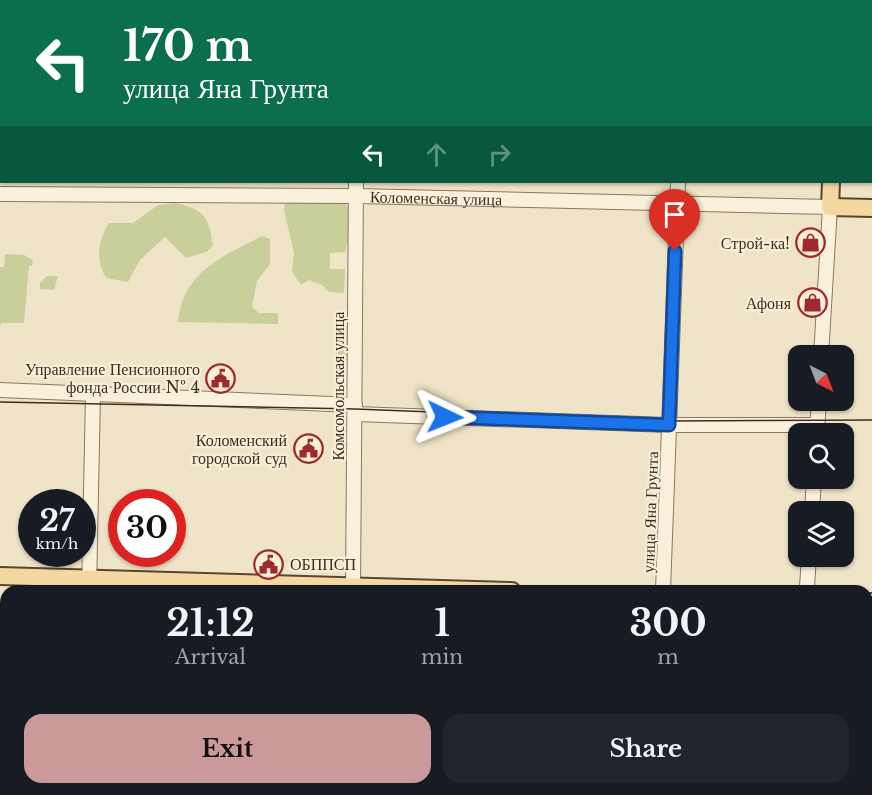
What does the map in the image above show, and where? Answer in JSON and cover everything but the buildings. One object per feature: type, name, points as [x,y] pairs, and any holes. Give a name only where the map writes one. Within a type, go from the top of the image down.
[{"type":"main road","points":[[830,207],[831,183]]},
{"type":"main road","name":"Коломенская улица","points":[[830,207],[872,208]]},
{"type":"main road","points":[[0,576],[89,585]]},
{"type":"street","name":"Комсомольская улица","points":[[353,585],[356,183]]},
{"type":"street","name":"улица Яна Грунта","points":[[663,585],[678,183]]},
{"type":"street","name":"Коломенская улица","points":[[0,194],[84,189],[830,207]]},
{"type":"street","points":[[822,345],[830,207]]},
{"type":"street","points":[[0,390],[669,425],[788,428]]},
{"type":"street","points":[[89,585],[93,394]]},
{"type":"street","points":[[807,585],[808,567]]},
{"type":"green space","points":[[292,200],[345,202],[350,220],[345,252],[330,253],[330,269],[345,269],[344,293],[329,292],[322,285],[309,280],[301,285],[292,272],[294,253],[284,210],[285,203]]},
{"type":"green space","points":[[175,203],[199,211],[210,228],[213,246],[206,252],[186,258],[165,237],[140,260],[128,282],[106,278],[100,264],[99,250],[109,223],[133,223],[158,205]]},
{"type":"green space","points":[[262,236],[270,239],[270,264],[257,281],[252,307],[259,313],[278,313],[278,324],[178,322],[187,290],[196,278],[219,259]]},
{"type":"green space","points":[[5,254],[24,255],[33,260],[32,266],[29,266],[24,323],[2,323],[0,326],[0,267],[4,267]]},
{"type":"green space","points":[[47,276],[58,276],[54,290],[40,289],[40,283]]},
{"type":"green space","points":[[342,323],[349,327],[350,358],[342,361],[339,384],[337,383],[334,324]]},
{"type":"tram line","points":[[0,402],[355,409],[669,421],[872,420]]},
{"type":"place","name":"Строй-ка!","points":[[811,243]]},
{"type":"place","name":"Афоня","points":[[812,303]]},
{"type":"place","name":"Управление Пенсионного фонда России № 4","points":[[221,378]]},
{"type":"place","name":"Коломенский городской суд","points":[[308,449]]},
{"type":"place","name":"ОБППСП","points":[[269,564]]},
{"type":"route","points":[[445,417],[669,425],[675,251]]}]
